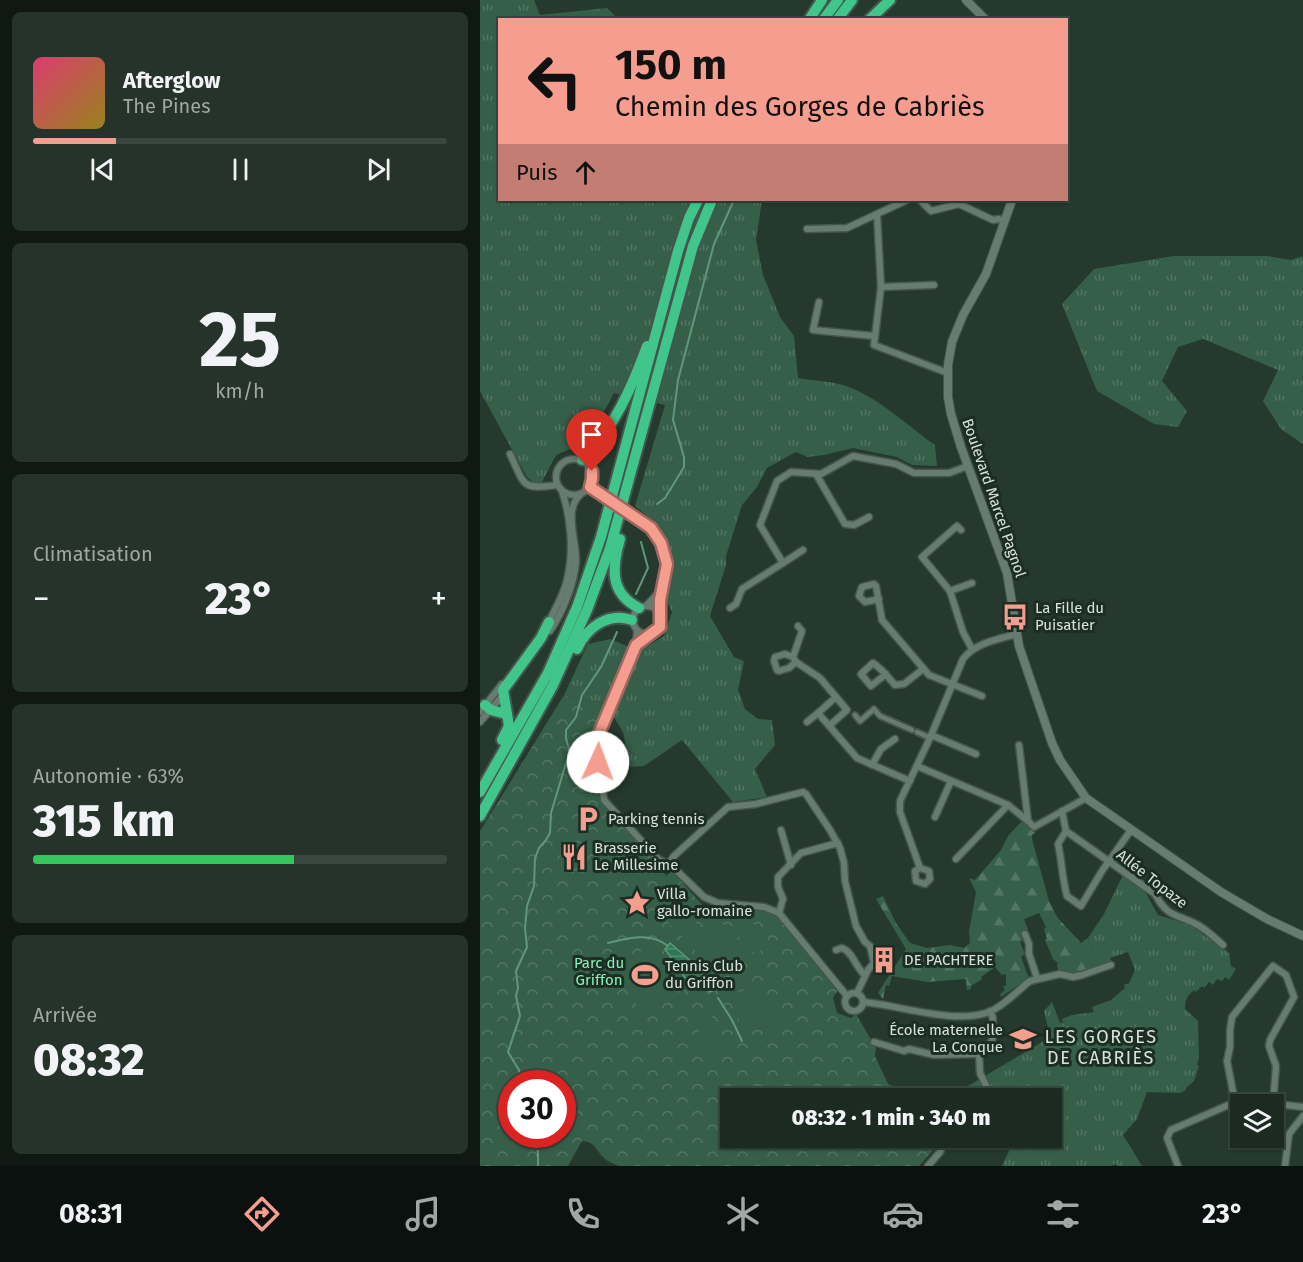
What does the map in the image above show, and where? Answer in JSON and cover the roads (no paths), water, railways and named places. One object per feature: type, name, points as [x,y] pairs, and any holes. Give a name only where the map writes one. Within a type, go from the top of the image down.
[{"type":"highway","points":[[810,18],[822,0]]},
{"type":"highway","points":[[825,18],[838,0]]},
{"type":"highway","points":[[838,18],[852,0]]},
{"type":"highway","points":[[871,18],[890,0]]},
{"type":"highway","points":[[480,792],[548,673],[577,607],[601,537],[670,280],[689,218],[698,201]]},
{"type":"highway","points":[[480,816],[553,685],[588,610],[610,548],[644,432],[693,246],[712,201]]},
{"type":"highway","points":[[582,460],[606,432],[621,408],[638,371],[670,280]]},
{"type":"highway","points":[[643,607],[631,604],[622,595],[613,572],[644,432]]},
{"type":"highway","points":[[480,822],[543,714],[581,640],[601,622],[622,617],[632,620]]},
{"type":"highway","points":[[480,783],[509,726],[503,694],[506,684],[541,638],[549,622]]},
{"type":"highway","points":[[485,709],[506,714]]},
{"type":"street","points":[[968,0],[984,18]]},
{"type":"street","points":[[807,229],[847,228],[905,201]]},
{"type":"street","points":[[921,201],[931,211],[959,204],[993,220],[1005,221]]},
{"type":"street","name":"Boulevard Marcel Pagnol","points":[[1012,201],[986,274],[952,342],[948,397],[951,414],[968,466],[992,526],[1007,573],[1024,663],[1056,752],[1086,798],[1221,892],[1267,919],[1303,936]]},
{"type":"street","points":[[877,213],[881,287],[874,345],[948,373]]},
{"type":"street","points":[[993,220],[996,227],[1002,230]]},
{"type":"street","points":[[881,287],[934,285]]},
{"type":"street","points":[[819,302],[813,330],[874,336]]},
{"type":"street","points":[[510,454],[528,486],[560,488],[570,495],[579,495]]},
{"type":"street","points":[[783,563],[760,525],[777,481],[791,472],[821,474],[854,456],[896,464],[914,473],[949,473],[968,466]]},
{"type":"street","points":[[480,722],[485,709],[549,622],[567,582],[570,563],[569,528],[556,476],[559,467],[565,462],[582,460],[590,465],[592,479],[590,487],[579,495],[572,506],[576,563],[571,584],[554,625],[503,694],[485,709]]},
{"type":"street","points":[[816,474],[845,524],[854,525],[869,517]]},
{"type":"street","points":[[590,487],[651,528],[661,543],[667,564],[662,588],[660,627],[636,645]]},
{"type":"street","points":[[961,530],[957,526],[922,557],[950,591],[963,632],[972,650]]},
{"type":"street","points":[[730,608],[736,604],[742,589],[803,550]]},
{"type":"street","points":[[950,591],[972,583]]},
{"type":"street","points":[[662,588],[632,620],[638,631],[636,645],[598,736],[597,751],[604,800],[658,859],[704,897],[718,903],[764,907],[779,913],[848,996]]},
{"type":"street","points":[[879,600],[882,620],[929,675],[982,696]]},
{"type":"street","points":[[643,607],[654,607],[660,614]]},
{"type":"street","points":[[798,626],[802,631],[795,660],[820,678],[860,721],[874,709],[880,716],[976,754]]},
{"type":"street","points":[[638,631],[650,634]]},
{"type":"street","points":[[920,868],[899,807],[963,659],[972,650],[1017,634]]},
{"type":"street","points":[[886,674],[895,685],[904,684],[923,669]]},
{"type":"street","points":[[807,722],[836,697]]},
{"type":"street","points":[[829,726],[851,712]]},
{"type":"street","points":[[818,713],[857,758],[910,781]]},
{"type":"street","points":[[872,765],[881,748],[895,739]]},
{"type":"street","points":[[1019,746],[1028,821]]},
{"type":"street","points":[[917,766],[1008,805],[1034,827],[1086,798]]},
{"type":"street","points":[[935,817],[951,781]]},
{"type":"street","points":[[668,865],[674,856],[728,807],[756,804],[803,792],[810,797],[838,843],[856,926],[865,942],[870,946],[873,956],[874,963],[865,975],[857,993],[848,996],[845,1003],[849,1009],[857,1010],[862,1002]]},
{"type":"street","points":[[956,859],[1008,805]]},
{"type":"street","points":[[1062,811],[1066,831],[1058,844],[1061,874],[1067,896],[1081,906],[1109,860],[1131,830]]},
{"type":"street","points":[[781,830],[791,865]]},
{"type":"street","name":"Allée Topaze","points":[[1066,831],[1155,894],[1162,906],[1174,916],[1197,924],[1223,945]]},
{"type":"street","points":[[779,913],[783,900],[778,887],[778,877],[801,854],[838,843]]},
{"type":"street","points":[[1025,934],[1037,978]]},
{"type":"street","points":[[836,950],[842,948],[849,952],[856,966],[865,975]]},
{"type":"street","points":[[862,1002],[880,1003],[931,1014],[980,1015],[990,1011],[1037,978],[1048,978],[1060,974],[1074,977],[1111,965]]},
{"type":"street","points":[[1233,1094],[1227,1062],[1232,1017],[1273,966],[1286,975],[1294,998],[1270,1040],[1269,1046],[1276,1066],[1274,1094]]},
{"type":"street","points":[[857,993],[862,1002]]},
{"type":"street","points":[[874,1042],[904,1051],[909,1049],[934,1055],[979,1054],[992,1041],[993,1018],[990,1011]]},
{"type":"street","points":[[979,1054],[980,1073],[987,1088]]},
{"type":"street","points":[[1178,1166],[1167,1138],[1171,1130],[1230,1104]]},
{"type":"street","points":[[1284,1105],[1303,1107]]},
{"type":"street","points":[[1285,1166],[1289,1134],[1303,1116]]},
{"type":"street","points":[[928,1166],[942,1148]]},
{"type":"waterway","points":[[657,504],[665,498],[684,467],[684,457],[673,420],[678,380],[714,244],[734,201]]},
{"type":"waterway","points":[[636,594],[648,568],[641,542]]},
{"type":"waterway","points":[[519,1070],[508,1052],[520,1016],[516,996],[518,988],[516,971],[527,947],[525,928],[527,906],[534,886],[535,858],[550,833],[551,813],[566,763],[571,757],[566,730],[576,717],[582,695],[601,667],[617,632]]},
{"type":"waterway","points":[[608,943],[631,938],[647,938],[668,946]]},
{"type":"waterway","points":[[718,998],[742,1041]]},
{"type":"waterway","points":[[537,1148],[538,1166]]},
{"type":"place","name":"La Fille du Puisatier","points":[[1015,617]]},
{"type":"place","name":"Parking tennis","points":[[588,819]]},
{"type":"place","name":"Brasserie Le Millesime","points":[[574,857]]},
{"type":"place","name":"Villa gallo-romaine","points":[[637,903]]},
{"type":"place","name":"DE PACHTERE","points":[[884,960]]},
{"type":"place","name":"Tennis Club du Griffon","points":[[645,975]]},
{"type":"place","name":"École maternelle La Conque","points":[[1023,1039]]},
{"type":"district","name":"LES GORGES DE CABRIÈS","points":[[1101,1047]]},
{"type":"park label","name":"Parc du Griffon","points":[[599,972]]}]
